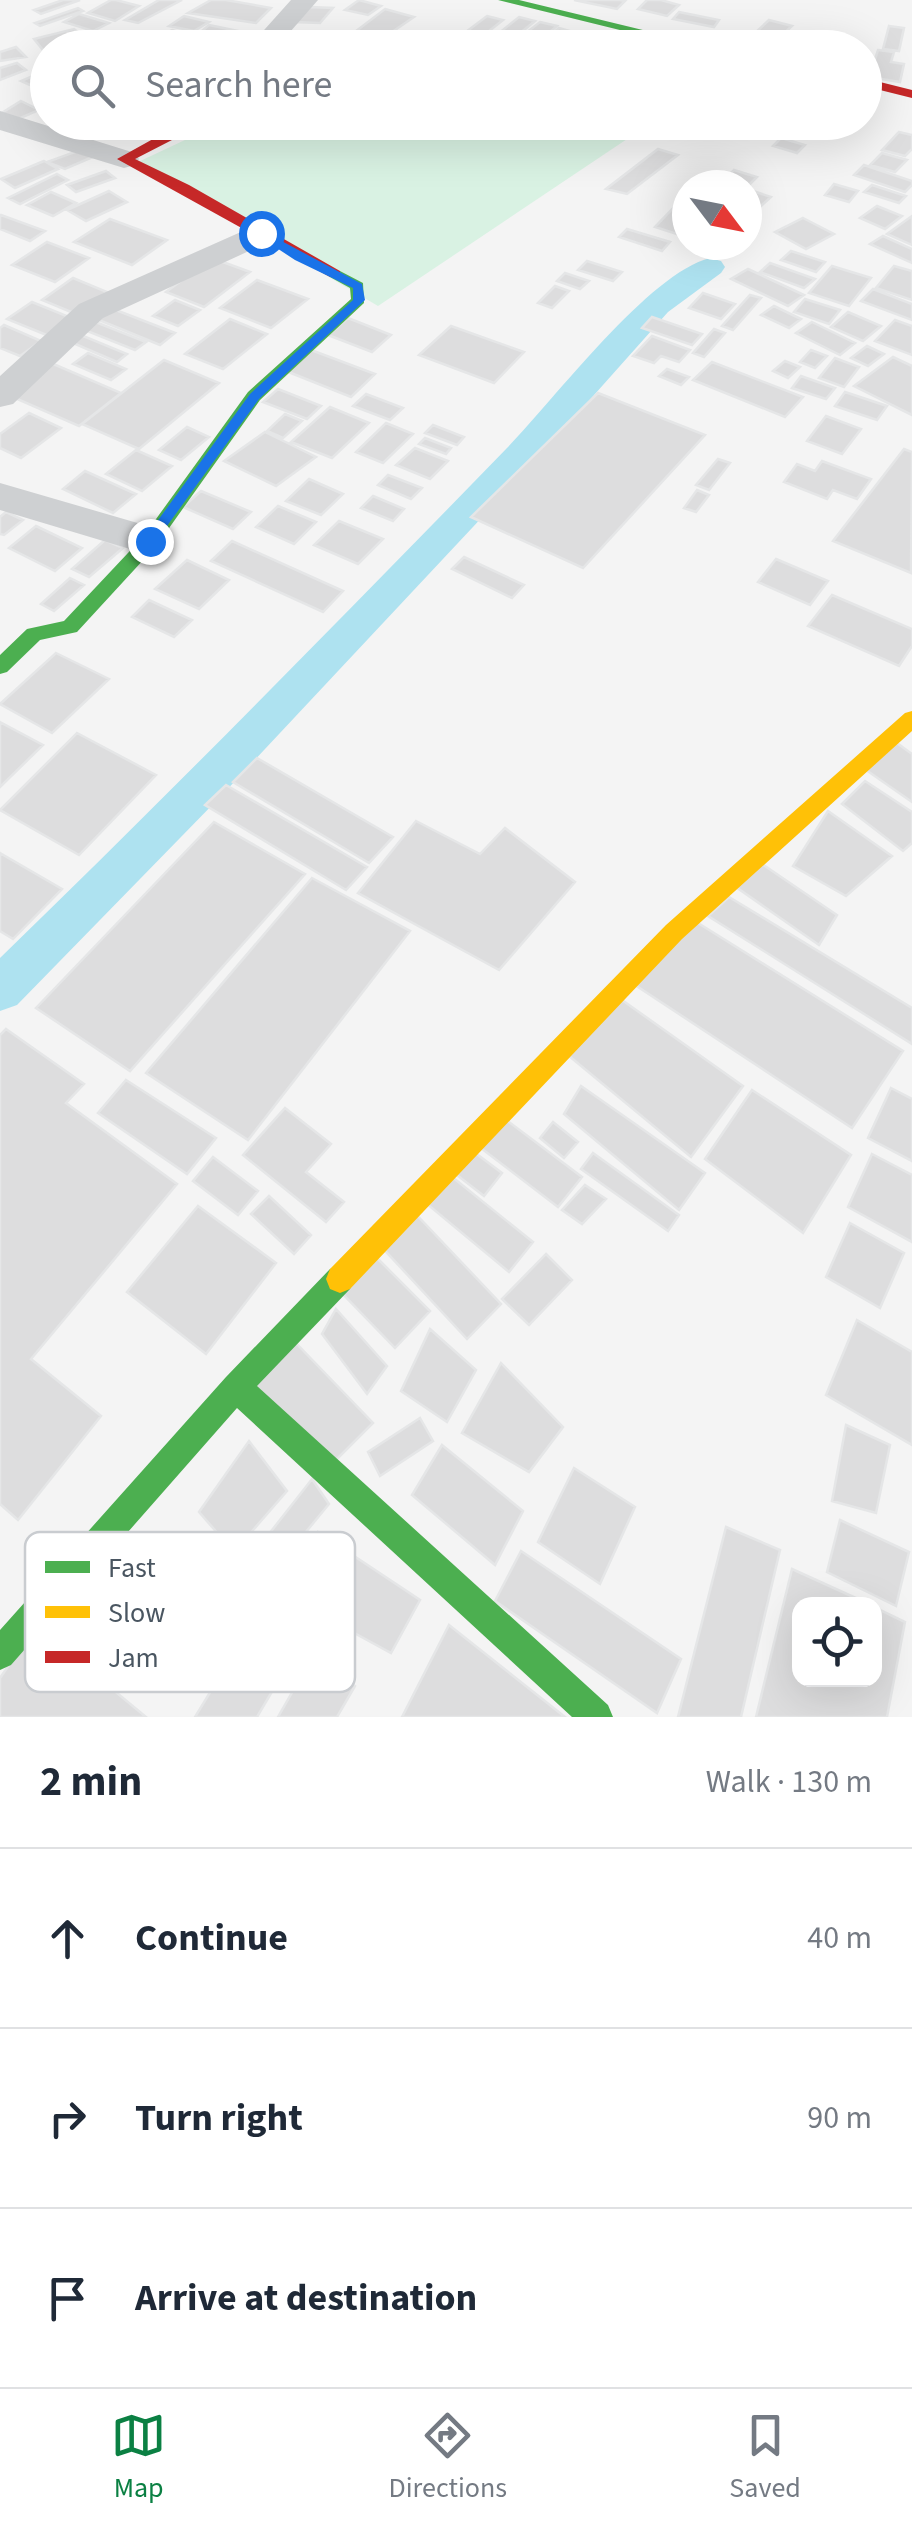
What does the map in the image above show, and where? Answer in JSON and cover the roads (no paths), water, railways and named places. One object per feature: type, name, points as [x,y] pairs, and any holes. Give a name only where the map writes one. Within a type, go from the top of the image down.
[{"type":"main road","points":[[504,0],[633,30]]},
{"type":"main road","points":[[882,86],[912,94]]},
{"type":"main road","points":[[124,159],[161,140]]},
{"type":"main road","points":[[0,667],[34,634],[70,627],[150,541],[254,396],[359,300],[358,286],[299,257],[183,184],[124,159]]},
{"type":"main road","points":[[108,1532],[236,1387],[674,932],[912,718]]},
{"type":"main road","points":[[236,1387],[596,1717]]},
{"type":"main road","points":[[0,1654],[25,1626]]},
{"type":"street","points":[[278,30],[305,0]]},
{"type":"street","points":[[0,120],[30,130]]},
{"type":"street","points":[[0,146],[30,132]]},
{"type":"street","points":[[62,140],[124,159]]},
{"type":"street","points":[[0,396],[91,312],[261,233]]},
{"type":"street","points":[[0,496],[150,541]]},
{"type":"waterway","points":[[0,990],[206,784],[534,441],[657,305],[710,267]]}]
